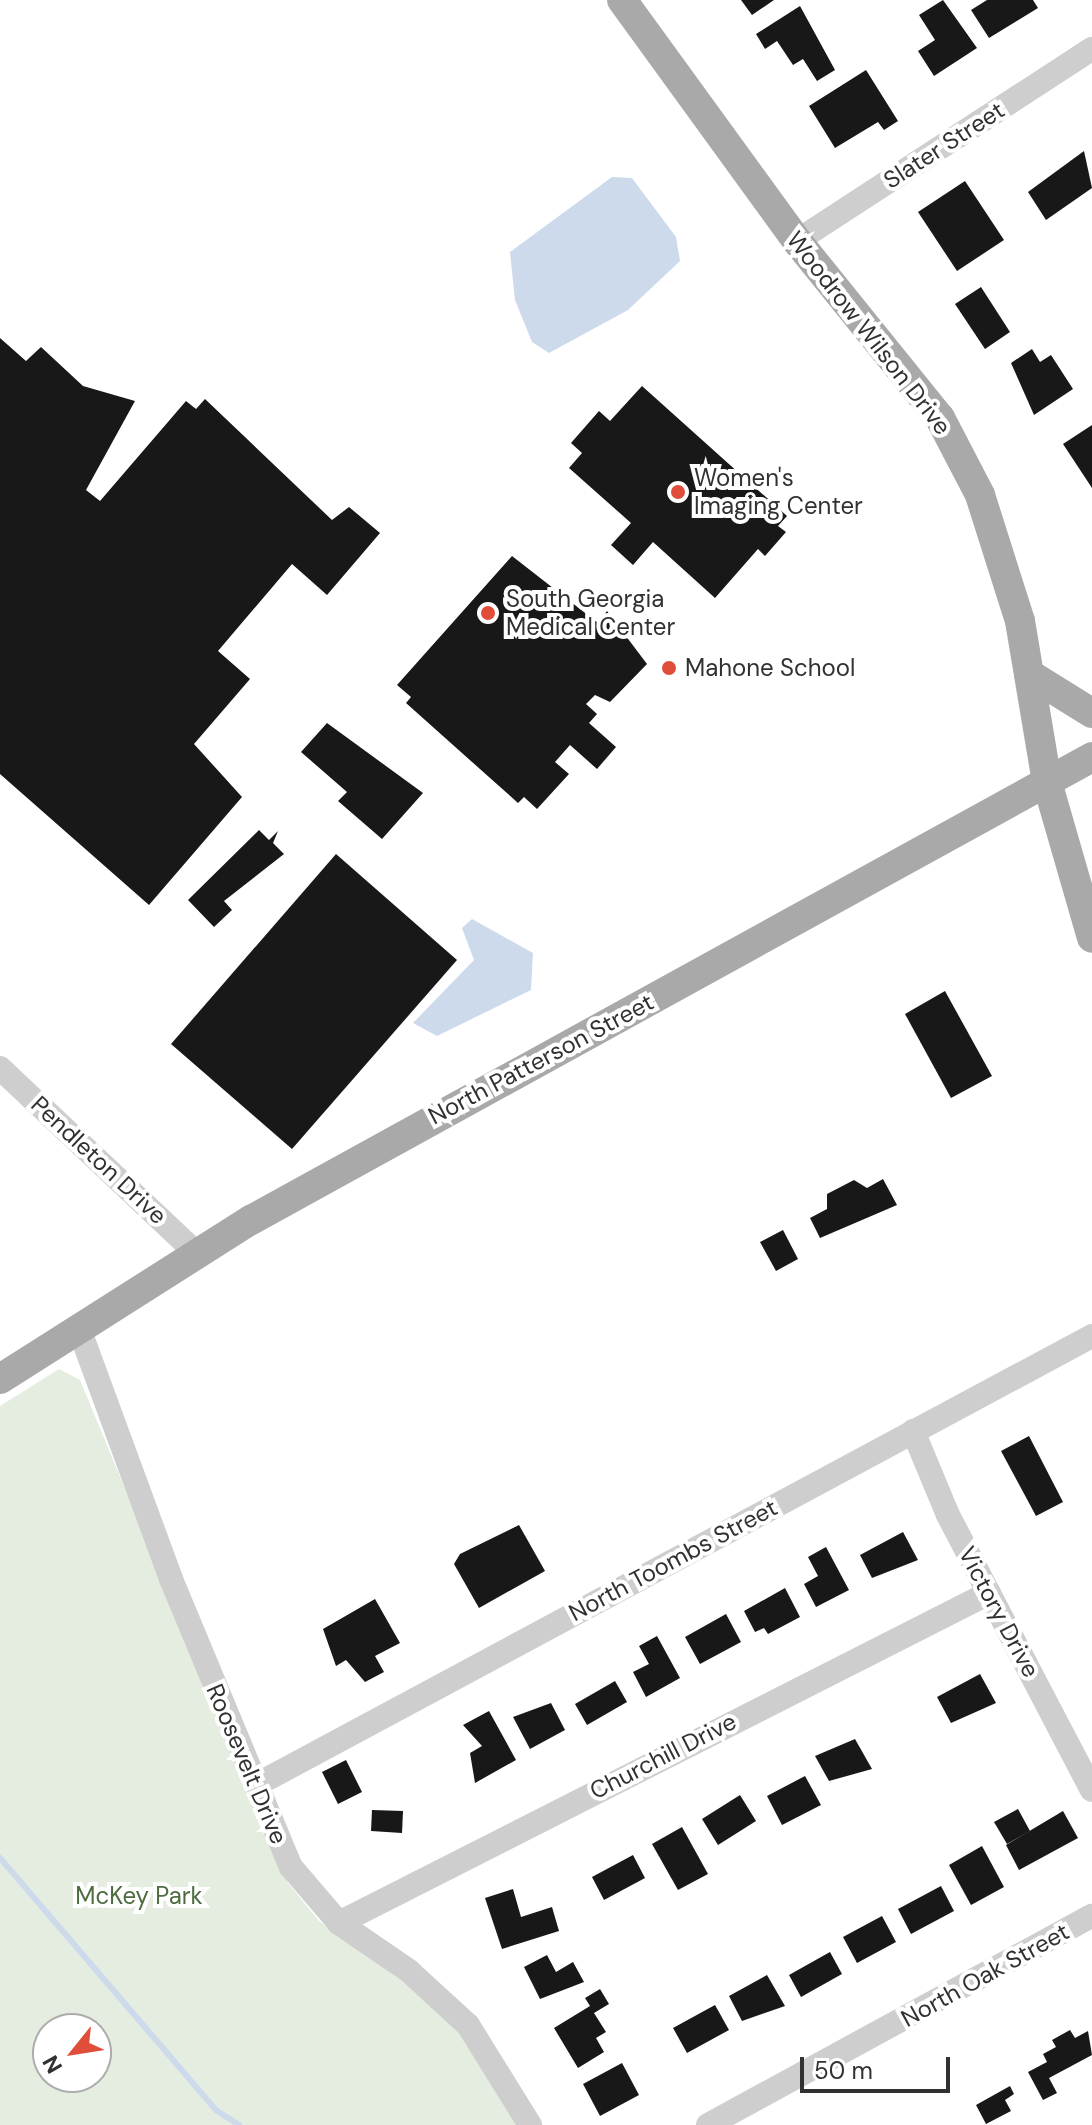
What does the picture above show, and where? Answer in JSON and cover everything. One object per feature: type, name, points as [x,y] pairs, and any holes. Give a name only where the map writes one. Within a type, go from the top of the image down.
[{"type":"main road","name":"Woodrow Wilson Drive","points":[[622,0],[797,241],[940,418],[980,495],[1029,674],[1047,782],[1092,938]]},
{"type":"main road","points":[[1029,674],[1092,713]]},
{"type":"main road","name":"North Patterson Street","points":[[0,1379],[78,1326],[196,1253],[1092,757]]},
{"type":"street","name":"Slater Street","points":[[797,241],[1092,49]]},
{"type":"street","name":"Pendleton Drive","points":[[0,1068],[196,1253]]},
{"type":"street","name":"Roosevelt Drive","points":[[78,1326],[256,1785],[291,1867],[339,1923],[444,2000],[497,2064],[530,2125]]},
{"type":"street","name":"North Toombs Street","points":[[256,1785],[1092,1336]]},
{"type":"street","name":"Victory Drive","points":[[913,1431],[989,1593],[1092,1790]]},
{"type":"street","name":"Churchill Drive","points":[[339,1923],[989,1593]]},
{"type":"street","name":"North Oak Street","points":[[708,2125],[1092,1916]]},
{"type":"green space","name":"McKey Park","points":[[59,1369],[80,1380],[288,1883],[319,1921],[457,2021],[518,2125],[0,2125],[0,1406]]},
{"type":"water","points":[[612,177],[632,178],[676,237],[680,261],[628,310],[549,353],[532,342],[515,300],[510,252]]},
{"type":"water","points":[[472,919],[533,953],[531,990],[437,1036],[413,1023],[474,960],[462,928]]},
{"type":"building","points":[[741,0],[774,0],[752,15]]},
{"type":"building","points":[[943,0],[977,48],[934,76],[918,51],[935,40],[919,15]]},
{"type":"building","points":[[987,0],[1033,0],[1038,8],[989,38],[971,10]]},
{"type":"building","points":[[800,6],[835,70],[817,81],[803,59],[793,65],[777,41],[765,49],[756,34]]},
{"type":"building","points":[[866,70],[898,121],[884,130],[878,122],[835,148],[809,106]]},
{"type":"building","points":[[1084,151],[1092,188],[1046,220],[1028,192]]},
{"type":"building","points":[[965,181],[1004,240],[957,271],[918,212]]},
{"type":"building","points":[[981,287],[1010,332],[985,349],[955,304]]},
{"type":"building","points":[[0,338],[26,361],[41,347],[83,386],[135,401],[86,490],[100,501],[186,401],[196,409],[205,399],[332,520],[349,507],[380,533],[327,595],[292,564],[218,651],[250,679],[194,744],[242,797],[149,905],[0,774]]},
{"type":"building","points":[[1032,349],[1040,362],[1051,355],[1073,389],[1034,415],[1011,363]]},
{"type":"building","name":"Women's Imaging Center","points":[[642,386],[787,516],[778,526],[786,532],[765,556],[758,549],[715,598],[653,542],[633,565],[611,545],[631,523],[569,468],[582,453],[571,443],[599,411],[610,421]]},
{"type":"building","points":[[1092,425],[1092,488],[1063,444]]},
{"type":"building","points":[[512,556],[598,623],[607,611],[647,664],[610,702],[595,695],[586,704],[597,714],[589,723],[616,747],[597,769],[570,745],[555,762],[569,774],[537,809],[524,797],[518,803],[406,703],[411,697],[397,685]]},
{"type":"building","points":[[327,723],[423,793],[382,839],[338,801],[347,792],[301,752]]},
{"type":"building","points":[[259,830],[269,840],[278,831],[273,843],[284,854],[224,901],[232,910],[214,927],[188,900]]},
{"type":"building","points":[[336,854],[457,960],[292,1149],[171,1044]]},
{"type":"building","points":[[945,991],[992,1076],[951,1098],[905,1014]]},
{"type":"building","points":[[883,1179],[897,1205],[820,1238],[810,1218],[827,1209],[827,1194],[854,1180],[867,1188]]},
{"type":"building","points":[[783,1230],[798,1259],[776,1271],[760,1242]]},
{"type":"building","points":[[1029,1436],[1063,1502],[1036,1516],[1001,1451]]},
{"type":"building","points":[[519,1525],[545,1571],[479,1608],[454,1564],[460,1554]]},
{"type":"building","points":[[903,1532],[918,1560],[872,1578],[860,1555]]},
{"type":"building","points":[[826,1547],[849,1590],[816,1607],[804,1584],[818,1576],[808,1557]]},
{"type":"building","points":[[785,1588],[800,1617],[768,1634],[764,1628],[755,1632],[744,1611]]},
{"type":"building","points":[[375,1599],[400,1643],[375,1656],[384,1672],[365,1682],[346,1660],[336,1666],[323,1629]]},
{"type":"building","points":[[726,1614],[741,1642],[700,1664],[685,1637]]},
{"type":"building","points":[[657,1636],[680,1678],[646,1697],[633,1672],[649,1664],[639,1646]]},
{"type":"building","points":[[980,1674],[996,1703],[951,1723],[937,1697]]},
{"type":"building","points":[[615,1681],[627,1702],[587,1725],[575,1704]]},
{"type":"building","points":[[551,1703],[565,1730],[530,1749],[513,1717]]},
{"type":"building","points":[[489,1711],[516,1760],[475,1783],[470,1753],[482,1746],[463,1725]]},
{"type":"building","points":[[855,1739],[872,1769],[829,1781],[815,1756]]},
{"type":"building","points":[[346,1760],[362,1792],[338,1804],[322,1772]]},
{"type":"building","points":[[805,1776],[821,1805],[782,1825],[767,1796]]},
{"type":"building","points":[[740,1795],[756,1821],[718,1845],[702,1819]]},
{"type":"building","points":[[1018,1809],[1030,1831],[1007,1844],[994,1822]]},
{"type":"building","points":[[372,1810],[403,1811],[402,1833],[371,1831]]},
{"type":"building","points":[[1063,1811],[1078,1838],[1019,1870],[1006,1845]]},
{"type":"building","points":[[682,1827],[708,1874],[678,1890],[652,1844]]},
{"type":"building","points":[[982,1846],[1004,1887],[971,1905],[949,1865]]},
{"type":"building","points":[[633,1855],[645,1878],[604,1900],[592,1877]]},
{"type":"building","points":[[941,1886],[954,1911],[911,1934],[898,1909]]},
{"type":"building","points":[[513,1889],[521,1917],[552,1907],[559,1931],[502,1949],[485,1898]]},
{"type":"building","points":[[882,1916],[896,1942],[857,1963],[843,1937]]},
{"type":"building","points":[[830,1952],[842,1974],[801,1997],[789,1975]]},
{"type":"building","points":[[547,1955],[556,1972],[573,1962],[584,1982],[540,1999],[524,1967]]},
{"type":"building","points":[[767,1975],[785,2006],[742,2021],[729,1996]]},
{"type":"building","points":[[600,1989],[609,2004],[594,2013],[606,2032],[596,2038],[604,2052],[578,2068],[554,2028],[590,2006],[585,1998]]},
{"type":"building","points":[[715,2005],[729,2030],[687,2053],[673,2028]]},
{"type":"building","points":[[1070,2030],[1075,2038],[1088,2031],[1092,2055],[1049,2078],[1057,2093],[1043,2100],[1028,2072],[1047,2062],[1043,2054],[1056,2047],[1052,2040]]},
{"type":"building","points":[[622,2063],[639,2095],[600,2116],[583,2084]]},
{"type":"building","points":[[1010,2086],[1014,2094],[1005,2100],[1011,2111],[986,2124],[976,2105]]},
{"type":"waterway","points":[[0,1858],[217,2111],[239,2125]]},
{"type":"place","name":"Women's Imaging Center","points":[[678,492]]},
{"type":"place","name":"South Georgia Medical Center","points":[[488,613]]},
{"type":"place","name":"Mahone School","points":[[669,668]]}]
